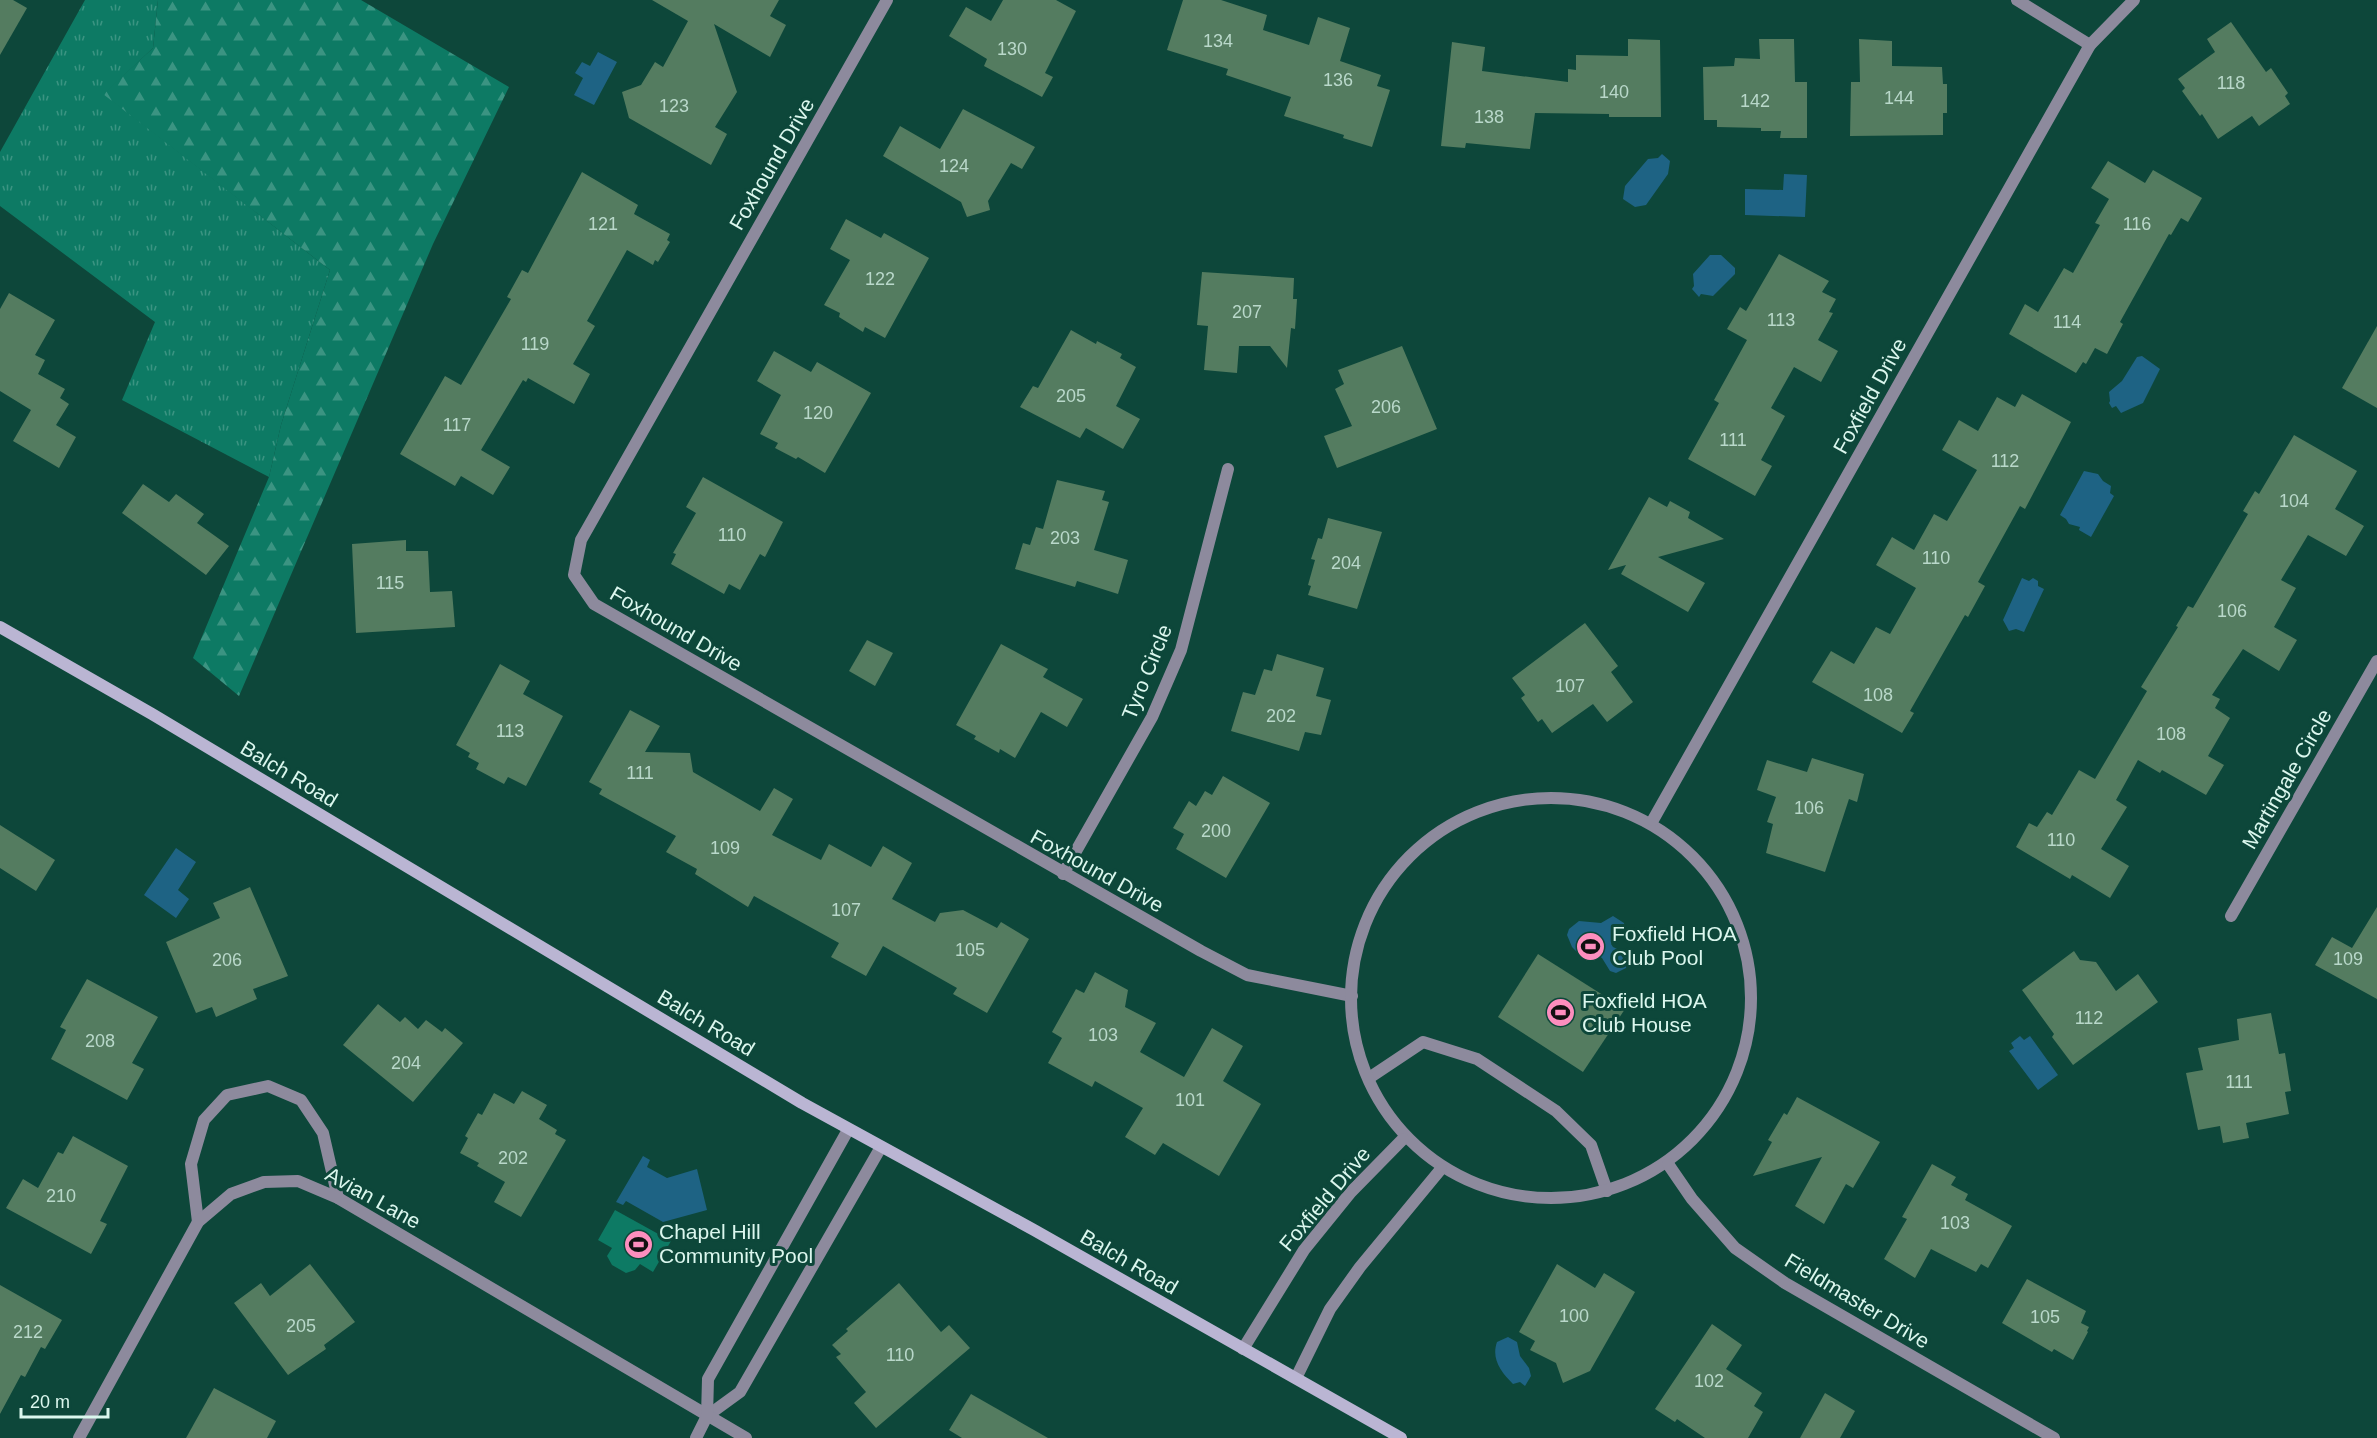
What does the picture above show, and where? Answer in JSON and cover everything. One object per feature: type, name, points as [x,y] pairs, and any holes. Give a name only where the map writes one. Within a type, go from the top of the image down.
[{"type":"street","name":"Foxhound Drive","points":[[887,0],[581,540],[574,576],[594,604],[1201,951],[1247,975],[1353,996]]},
{"type":"street","points":[[2018,0],[2090,45]]},
{"type":"street","name":"Foxfield Drive","points":[[1653,820],[2090,45],[2134,0]]},
{"type":"street","name":"Tyro Circle","points":[[1063,874],[1147,728],[1182,650],[1228,469]]},
{"type":"street","name":"Balch Road","points":[[0,627],[143,709],[848,1130],[1034,1230],[1401,1438]]},
{"type":"street","name":"Martingale Circle","points":[[2231,916],[2377,661]]},
{"type":"street","points":[[1548,795],[1593,798],[1619,805],[1653,820],[1707,873],[1728,905],[1746,968],[1747,1010],[1741,1050],[1723,1098],[1693,1142],[1668,1164],[1638,1183],[1572,1200],[1539,1200],[1501,1194],[1441,1169],[1418,1154],[1403,1139],[1379,1099],[1362,1062],[1353,996],[1356,961],[1376,902],[1399,868],[1439,831],[1476,811],[1505,801],[1548,795]]},
{"type":"street","points":[[1369,1078],[1424,1042],[1477,1059],[1556,1111],[1591,1145],[1607,1191]]},
{"type":"street","points":[[198,1222],[191,1164],[204,1120],[227,1095],[268,1086],[301,1100],[323,1133],[338,1198]]},
{"type":"street","points":[[696,1438],[707,1416],[708,1379],[848,1130]]},
{"type":"street","name":"Foxfield Drive","points":[[1243,1349],[1304,1250],[1351,1192],[1403,1139]]},
{"type":"street","points":[[707,1416],[740,1392],[881,1147]]},
{"type":"street","name":"Fieldmaster Drive","points":[[1668,1164],[1692,1199],[1735,1248],[1785,1283],[2054,1438]]},
{"type":"street","points":[[1296,1378],[1330,1309],[1360,1267],[1441,1169]]},
{"type":"street","name":"Avian Lane","points":[[79,1438],[198,1222],[231,1194],[264,1182],[298,1181],[338,1198],[746,1438]]},
{"type":"green space","points":[[85,0],[158,0],[153,48],[104,94],[330,270],[281,425],[269,477],[122,400],[155,322],[0,206],[0,152]]},
{"type":"green space","points":[[158,0],[361,0],[509,87],[433,244],[239,696],[193,658],[269,477],[281,425],[330,270],[103,94],[153,48]]},
{"type":"green space","name":"Chapel Hill Community Pool","points":[[615,1210],[671,1241],[653,1272],[640,1264],[635,1270],[626,1273],[612,1265],[607,1256],[612,1248],[598,1240]]},
{"type":"water","points":[[598,52],[617,62],[594,105],[574,95],[583,78],[575,73],[582,62],[590,66]]},
{"type":"water","points":[[1662,154],[1670,161],[1668,174],[1646,205],[1635,207],[1623,199],[1625,186],[1648,159],[1658,158]]},
{"type":"water","points":[[1784,174],[1807,175],[1805,217],[1745,215],[1745,189],[1783,190]]},
{"type":"water","points":[[1710,255],[1721,255],[1735,268],[1735,274],[1713,296],[1701,294],[1699,297],[1692,289],[1693,274]]},
{"type":"water","points":[[2142,356],[2160,369],[2143,403],[2121,413],[2116,406],[2112,408],[2109,403],[2109,392],[2122,381],[2137,357]]},
{"type":"water","points":[[2084,471],[2098,474],[2111,486],[2110,493],[2114,496],[2091,537],[2079,530],[2080,527],[2069,524],[2060,515]]},
{"type":"water","points":[[2022,578],[2029,581],[2033,578],[2038,581],[2038,586],[2044,589],[2024,632],[2016,629],[2009,631],[2003,620]]},
{"type":"water","points":[[176,848],[196,862],[178,890],[189,899],[176,918],[144,895]]},
{"type":"water","name":"Foxfield HOA Club Pool","points":[[1613,916],[1624,923],[1625,930],[1611,944],[1626,953],[1628,961],[1626,968],[1616,973],[1610,971],[1602,958],[1596,954],[1577,952],[1567,935],[1569,929],[1579,921],[1601,923]]},
{"type":"water","points":[[2020,1036],[2024,1040],[2030,1036],[2058,1075],[2038,1090],[2009,1051],[2014,1048],[2011,1043]]},
{"type":"water","points":[[643,1156],[650,1160],[647,1167],[667,1178],[697,1169],[707,1210],[663,1222],[626,1201],[623,1205],[616,1202]]},
{"type":"water","points":[[1508,1337],[1517,1342],[1520,1356],[1529,1368],[1531,1376],[1525,1386],[1520,1382],[1513,1384],[1496,1360],[1497,1342]]},
{"type":"building","points":[[0,0],[13,0],[27,8],[0,55]]},
{"type":"building","points":[[652,0],[779,0],[770,16],[786,25],[770,57],[714,24],[737,92],[715,127],[727,134],[711,165],[629,118],[622,92],[641,85],[655,62],[663,67],[688,21]]},
{"type":"building","points":[[1003,0],[1056,0],[1076,11],[1045,73],[1053,77],[1042,97],[984,66],[987,59],[949,36],[966,7],[991,21]]},
{"type":"building","points":[[1183,0],[1221,0],[1267,15],[1263,30],[1309,45],[1318,17],[1350,28],[1340,61],[1381,75],[1377,86],[1390,90],[1372,147],[1343,138],[1344,135],[1284,116],[1291,97],[1226,75],[1228,69],[1167,50]]},
{"type":"building","points":[[2231,22],[2266,72],[2271,68],[2288,93],[2285,96],[2290,104],[2259,126],[2252,116],[2218,139],[2202,114],[2200,116],[2182,91],[2185,88],[2178,79],[2215,52],[2207,39]]},
{"type":"building","points":[[1628,39],[1660,40],[1661,117],[1535,113],[1530,149],[1466,143],[1465,148],[1441,146],[1452,42],[1485,47],[1482,71],[1568,82],[1568,69],[1576,70],[1576,55],[1628,56]]},
{"type":"building","points":[[1759,39],[1794,39],[1795,82],[1807,82],[1807,138],[1780,138],[1781,131],[1761,131],[1761,128],[1717,127],[1717,120],[1704,120],[1703,67],[1734,66],[1735,58],[1760,59]]},
{"type":"building","points":[[1859,39],[1892,41],[1892,66],[1942,67],[1943,84],[1947,84],[1947,113],[1943,113],[1943,135],[1850,136],[1851,82],[1860,82]]},
{"type":"building","points":[[963,109],[1035,147],[1022,169],[1011,163],[988,201],[990,210],[967,217],[961,202],[883,156],[900,126],[940,149]]},
{"type":"building","points":[[2108,161],[2145,183],[2153,170],[2202,198],[2188,222],[2181,218],[2171,235],[2169,234],[2120,322],[2123,324],[2107,354],[2095,348],[2086,364],[2083,362],[2076,373],[2009,334],[2025,304],[2038,312],[2064,268],[2073,273],[2100,225],[2095,223],[2109,199],[2091,188]]},
{"type":"building","points":[[582,172],[638,205],[634,214],[670,234],[667,240],[670,242],[658,262],[655,260],[653,265],[627,250],[587,321],[595,326],[573,364],[590,374],[574,404],[528,378],[526,382],[523,380],[481,450],[510,467],[493,495],[461,476],[455,486],[400,454],[445,376],[461,385],[511,299],[507,297],[522,270],[528,273]]},
{"type":"building","points":[[846,219],[881,238],[884,233],[929,258],[885,338],[865,327],[863,332],[839,317],[840,313],[824,305],[850,260],[830,249]]},
{"type":"building","points":[[1779,254],[1829,281],[1822,292],[1836,299],[1829,312],[1833,313],[1818,340],[1838,351],[1821,382],[1794,367],[1771,408],[1785,416],[1761,460],[1772,466],[1755,496],[1688,459],[1719,403],[1714,400],[1747,340],[1727,329],[1740,307],[1746,311]]},
{"type":"building","points":[[1202,272],[1294,278],[1293,299],[1297,299],[1295,329],[1291,328],[1287,368],[1270,346],[1239,346],[1237,373],[1204,370],[1208,326],[1197,325]]},
{"type":"building","points":[[9,293],[55,320],[35,355],[45,360],[38,374],[65,389],[60,398],[69,404],[56,425],[76,437],[59,468],[13,441],[31,410],[0,391],[0,309]]},
{"type":"building","points":[[2377,326],[2377,408],[2342,388]]},
{"type":"building","points":[[1071,330],[1096,344],[1097,341],[1122,354],[1120,358],[1136,367],[1116,406],[1140,419],[1123,449],[1086,428],[1080,438],[1020,407],[1033,386],[1038,388]]},
{"type":"building","points":[[1402,346],[1437,429],[1337,468],[1324,436],[1352,426],[1335,389],[1344,384],[1338,370]]},
{"type":"building","points":[[774,351],[811,372],[817,362],[871,393],[825,473],[798,457],[796,459],[775,448],[778,443],[760,434],[781,395],[757,381]]},
{"type":"building","points":[[2022,394],[2071,422],[2025,509],[2020,506],[1978,582],[1985,586],[1968,617],[1965,615],[1910,711],[1914,713],[1902,733],[1812,682],[1831,651],[1854,664],[1876,627],[1890,634],[1916,588],[1876,565],[1892,537],[1914,550],[1934,514],[1947,521],[1977,470],[1942,450],[1959,420],[1978,431],[1997,397],[2015,407]]},
{"type":"building","points":[[2294,435],[2357,471],[2335,509],[2364,526],[2346,556],[2308,535],[2281,580],[2296,588],[2274,627],[2297,640],[2279,671],[2243,649],[2212,695],[2220,699],[2215,708],[2230,718],[2208,756],[2224,765],[2206,795],[2162,770],[2160,773],[2138,760],[2116,800],[2127,807],[2101,849],[2129,866],[2110,898],[2072,875],[2070,879],[2016,847],[2029,823],[2037,827],[2047,812],[2052,815],[2079,770],[2095,779],[2147,691],[2141,687],[2178,627],[2176,626],[2188,606],[2193,608],[2248,514],[2243,511],[2255,491],[2259,494]]},
{"type":"building","points":[[703,477],[783,522],[765,557],[760,554],[740,590],[729,584],[724,594],[671,564],[676,554],[673,553],[696,513],[686,507]]},
{"type":"building","points":[[1057,480],[1105,491],[1102,500],[1109,502],[1094,550],[1128,560],[1118,594],[1077,581],[1075,587],[1015,569],[1023,543],[1030,545],[1036,527],[1043,529]]},
{"type":"building","points":[[143,484],[169,502],[176,494],[204,514],[197,523],[229,546],[206,575],[122,513]]},
{"type":"building","points":[[1649,497],[1667,507],[1670,501],[1690,512],[1688,518],[1724,539],[1658,557],[1705,583],[1688,612],[1621,574],[1626,565],[1608,570]]},
{"type":"building","points":[[1328,518],[1382,532],[1357,609],[1308,595],[1311,586],[1308,585],[1315,560],[1311,559],[1318,538],[1322,539]]},
{"type":"building","points":[[406,540],[406,551],[428,551],[430,592],[452,591],[455,627],[356,633],[352,544]]},
{"type":"building","points":[[1585,623],[1618,666],[1611,672],[1633,702],[1607,722],[1593,704],[1552,733],[1542,719],[1538,722],[1521,698],[1525,695],[1512,678]]},
{"type":"building","points":[[867,640],[893,653],[875,686],[849,671]]},
{"type":"building","points":[[1001,644],[1048,669],[1043,677],[1083,699],[1067,727],[1041,712],[1015,758],[1000,749],[999,753],[974,739],[976,736],[956,725]]},
{"type":"building","points":[[1277,654],[1324,668],[1316,696],[1331,700],[1321,735],[1305,732],[1299,751],[1231,731],[1243,692],[1255,695],[1264,669],[1272,671]]},
{"type":"building","points":[[500,664],[530,681],[523,694],[563,716],[526,786],[508,777],[504,784],[476,769],[479,763],[468,757],[470,753],[456,745]]},
{"type":"building","points":[[630,710],[660,726],[645,752],[690,753],[693,772],[760,811],[774,788],[793,799],[772,835],[821,860],[829,844],[871,867],[883,846],[912,863],[892,899],[935,922],[940,913],[963,910],[997,928],[1001,922],[1029,939],[987,1013],[953,994],[957,988],[883,946],[866,976],[831,957],[839,943],[754,896],[748,907],[695,874],[697,869],[666,852],[676,836],[599,794],[602,789],[589,782]]},
{"type":"building","points":[[1812,758],[1864,774],[1857,802],[1849,799],[1825,872],[1766,853],[1773,824],[1767,822],[1776,797],[1757,790],[1767,760],[1807,772]]},
{"type":"building","points":[[1223,776],[1270,803],[1226,878],[1176,849],[1184,834],[1173,828],[1189,801],[1196,806],[1205,791],[1212,795]]},
{"type":"building","points":[[0,825],[55,860],[36,891],[0,868]]},
{"type":"building","points":[[250,887],[288,976],[253,989],[257,999],[216,1017],[212,1007],[196,1013],[166,942],[220,918],[213,903]]},
{"type":"building","points":[[2377,907],[2377,999],[2315,965],[2332,937],[2352,948]]},
{"type":"building","points":[[2074,951],[2080,960],[2096,962],[2116,991],[2138,974],[2158,1002],[2073,1065],[2022,990]]},
{"type":"building","name":"Foxfield HOA Club House","points":[[1538,954],[1625,1009],[1583,1072],[1498,1017]]},
{"type":"building","points":[[1095,972],[1128,990],[1125,1007],[1156,1023],[1140,1052],[1184,1077],[1212,1028],[1243,1046],[1223,1081],[1261,1104],[1219,1176],[1163,1143],[1155,1155],[1125,1137],[1143,1108],[1095,1081],[1092,1087],[1048,1063],[1062,1038],[1052,1032],[1076,989],[1084,993]]},
{"type":"building","points":[[87,979],[158,1017],[132,1063],[144,1069],[127,1100],[51,1059],[66,1030],[60,1027]]},
{"type":"building","points":[[378,1004],[400,1022],[405,1017],[418,1029],[426,1020],[442,1032],[445,1028],[463,1043],[413,1102],[343,1045]]},
{"type":"building","points":[[2271,1013],[2279,1054],[2285,1053],[2291,1091],[2285,1092],[2289,1114],[2246,1123],[2249,1138],[2223,1143],[2220,1126],[2198,1130],[2186,1073],[2203,1070],[2198,1048],[2239,1040],[2237,1019]]},
{"type":"building","points":[[522,1091],[547,1105],[539,1119],[557,1130],[555,1134],[566,1140],[521,1217],[494,1202],[505,1182],[477,1166],[479,1163],[460,1153],[468,1138],[465,1136],[478,1113],[482,1115],[494,1093],[514,1104]]},
{"type":"building","points":[[1797,1097],[1880,1142],[1853,1188],[1846,1184],[1824,1224],[1795,1206],[1822,1157],[1753,1176],[1772,1142],[1768,1140],[1784,1113],[1787,1115]]},
{"type":"building","points":[[73,1136],[128,1166],[100,1221],[107,1224],[91,1254],[6,1208],[23,1179],[38,1188],[58,1152],[63,1154]]},
{"type":"building","points":[[1932,1164],[1956,1177],[1951,1185],[1968,1194],[1965,1200],[2012,1226],[1988,1268],[1981,1264],[1976,1272],[1931,1249],[1915,1278],[1884,1259],[1907,1219],[1902,1217]]},
{"type":"building","points":[[310,1264],[355,1322],[324,1345],[326,1349],[288,1375],[234,1303],[261,1283],[270,1296]]},
{"type":"building","points":[[1557,1264],[1595,1288],[1604,1273],[1635,1292],[1590,1371],[1563,1383],[1556,1363],[1530,1350],[1535,1341],[1519,1332]]},
{"type":"building","points":[[2027,1279],[2086,1311],[2081,1323],[2089,1327],[2088,1332],[2073,1360],[2054,1349],[2052,1352],[2002,1323]]},
{"type":"building","points":[[899,1283],[941,1332],[949,1325],[970,1348],[876,1428],[854,1403],[866,1392],[836,1357],[841,1354],[832,1345],[848,1331],[846,1329]]},
{"type":"building","points":[[0,1285],[62,1320],[45,1349],[41,1347],[25,1377],[21,1375],[0,1414]]},
{"type":"building","points":[[1712,1324],[1742,1345],[1726,1369],[1762,1393],[1754,1406],[1763,1412],[1748,1438],[1705,1438],[1677,1419],[1675,1422],[1655,1409]]},
{"type":"building","points":[[214,1388],[276,1421],[267,1438],[186,1438]]},
{"type":"building","points":[[1825,1393],[1855,1411],[1840,1438],[1800,1438]]},
{"type":"building","points":[[971,1394],[1048,1438],[962,1438],[949,1430]]},
{"type":"place","name":"Foxfield HOA Club Pool","points":[[1591,946]]},
{"type":"place","name":"Foxfield HOA Club House","points":[[1561,1013]]},
{"type":"place","name":"Chapel Hill Community Pool","points":[[638,1244]]}]
